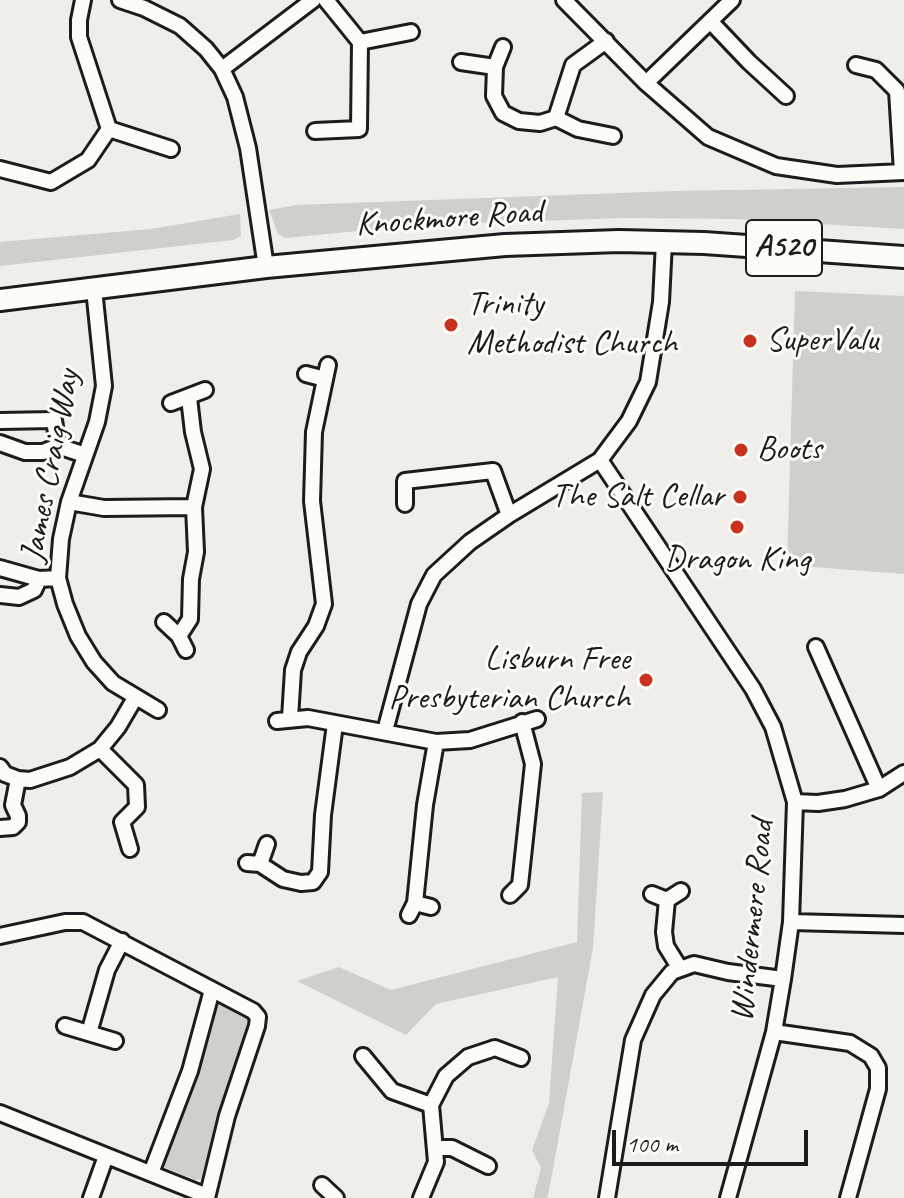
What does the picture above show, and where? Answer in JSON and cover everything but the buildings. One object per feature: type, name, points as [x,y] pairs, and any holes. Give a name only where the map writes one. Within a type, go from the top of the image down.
[{"type":"main road","name":"Knockmore Road","points":[[0,300],[266,267],[505,245],[664,242],[904,257]]},
{"type":"street","points":[[83,0],[79,37],[109,129]]},
{"type":"street","points":[[120,0],[146,4],[180,26],[206,49],[222,69],[235,97],[248,148],[266,267]]},
{"type":"street","points":[[222,69],[313,0]]},
{"type":"street","points":[[315,131],[359,129],[360,42],[326,0]]},
{"type":"street","points":[[564,0],[646,83],[708,137],[763,162],[837,175],[903,172],[897,91],[876,70],[856,65]]},
{"type":"street","points":[[646,83],[732,0]]},
{"type":"street","points":[[710,21],[786,96]]},
{"type":"street","points":[[360,42],[411,32]]},
{"type":"street","points":[[556,118],[573,65],[606,41]]},
{"type":"street","points":[[503,47],[495,67],[494,96],[503,113],[519,121],[540,123],[556,118],[578,129],[613,136]]},
{"type":"street","points":[[461,62],[495,67]]},
{"type":"street","points":[[109,129],[171,149]]},
{"type":"street","points":[[0,169],[51,182],[88,160],[109,129]]},
{"type":"street","points":[[385,731],[414,619],[434,575],[470,542],[600,460],[629,421],[648,382],[661,302],[664,242]]},
{"type":"street","name":"James Craig Way","points":[[94,289],[104,386],[97,422],[69,502],[61,539],[58,578],[78,636],[94,662],[113,683],[158,710]]},
{"type":"street","points":[[306,374],[326,372],[314,432],[312,501],[324,604],[316,626],[299,652],[284,720],[308,718],[436,742],[470,740],[529,720],[533,764],[520,890]]},
{"type":"street","points":[[171,403],[205,390]]},
{"type":"street","points":[[179,636],[190,619],[191,579],[196,552],[194,507],[202,469],[189,398]]},
{"type":"street","points":[[0,421],[54,420],[58,446]]},
{"type":"street","points":[[0,443],[25,452],[43,452],[58,446],[85,455]]},
{"type":"street","name":"Windermere Road","points":[[600,460],[753,689],[773,727],[795,802],[791,922],[783,979],[774,1032],[728,1198]]},
{"type":"street","points":[[405,504],[405,481],[493,471],[509,515]]},
{"type":"street","points":[[69,502],[104,508],[194,507]]},
{"type":"street","points":[[0,568],[39,579],[58,578]]},
{"type":"street","points":[[0,595],[19,597],[34,590],[39,579]]},
{"type":"street","points":[[164,622],[179,636],[186,650]]},
{"type":"street","points":[[816,647],[879,789]]},
{"type":"street","points":[[0,767],[5,774],[18,779],[47,776],[70,767],[100,749],[135,698]]},
{"type":"street","points":[[267,844],[254,864],[283,879],[301,883],[313,882],[320,872],[323,815],[335,724]]},
{"type":"street","points":[[431,907],[412,909],[436,742]]},
{"type":"street","points":[[100,749],[136,785],[137,807],[122,822],[130,849]]},
{"type":"street","points":[[795,802],[845,799],[879,789],[904,773]]},
{"type":"street","points":[[0,828],[13,827],[18,822],[18,816],[7,804],[18,779]]},
{"type":"street","points":[[667,900],[681,891]]},
{"type":"street","points":[[652,894],[667,900]]},
{"type":"street","points":[[667,900],[666,946],[679,967]]},
{"type":"street","points":[[0,936],[65,922],[83,922],[253,1011],[258,1017],[227,1116],[207,1197],[0,1113]]},
{"type":"street","points":[[791,922],[904,925]]},
{"type":"street","points":[[89,1033],[107,970],[122,941]]},
{"type":"street","points":[[607,1198],[633,1040],[653,995],[679,967],[694,964],[783,979]]},
{"type":"street","points":[[151,1173],[190,1071],[212,990]]},
{"type":"street","points":[[65,1026],[115,1041]]},
{"type":"street","points":[[774,1032],[850,1043],[871,1056],[878,1068],[878,1089],[848,1198]]},
{"type":"street","points":[[421,1198],[436,1162],[431,1105],[446,1076],[468,1057],[495,1048],[521,1058]]},
{"type":"street","points":[[363,1056],[392,1091],[431,1105]]},
{"type":"street","points":[[436,1148],[452,1148],[488,1166]]},
{"type":"street","points":[[91,1198],[106,1156]]},
{"type":"street","points":[[322,1185],[336,1198]]},
{"type":"shaded area","points":[[904,187],[904,229],[734,219],[624,218],[421,225],[285,238],[278,234],[269,210],[296,205],[674,191]]},
{"type":"shaded area","points":[[240,214],[241,236],[233,240],[0,266],[0,242],[151,229]]},
{"type":"shaded area","points":[[795,291],[904,296],[904,574],[787,565]]},
{"type":"shaded area","points":[[603,792],[593,948],[549,1191],[547,1198],[533,1198],[541,1168],[532,1150],[549,1103],[558,977],[436,1004],[406,1035],[297,981],[339,967],[391,990],[577,942],[582,793]]},
{"type":"shaded area","points":[[220,1000],[246,1016],[251,1024],[216,1121],[201,1179],[195,1180],[161,1166],[189,1096],[214,1002]]},
{"type":"place","name":"Trinity Methodist Church","points":[[451,325]]},
{"type":"place","name":"SuperValu","points":[[750,341]]},
{"type":"place","name":"Boots","points":[[741,450]]},
{"type":"place","name":"The Salt Cellar","points":[[740,497]]},
{"type":"place","name":"Dragon King","points":[[737,527]]},
{"type":"place","name":"Lisburn Free Presbyterian Church","points":[[646,680]]}]
